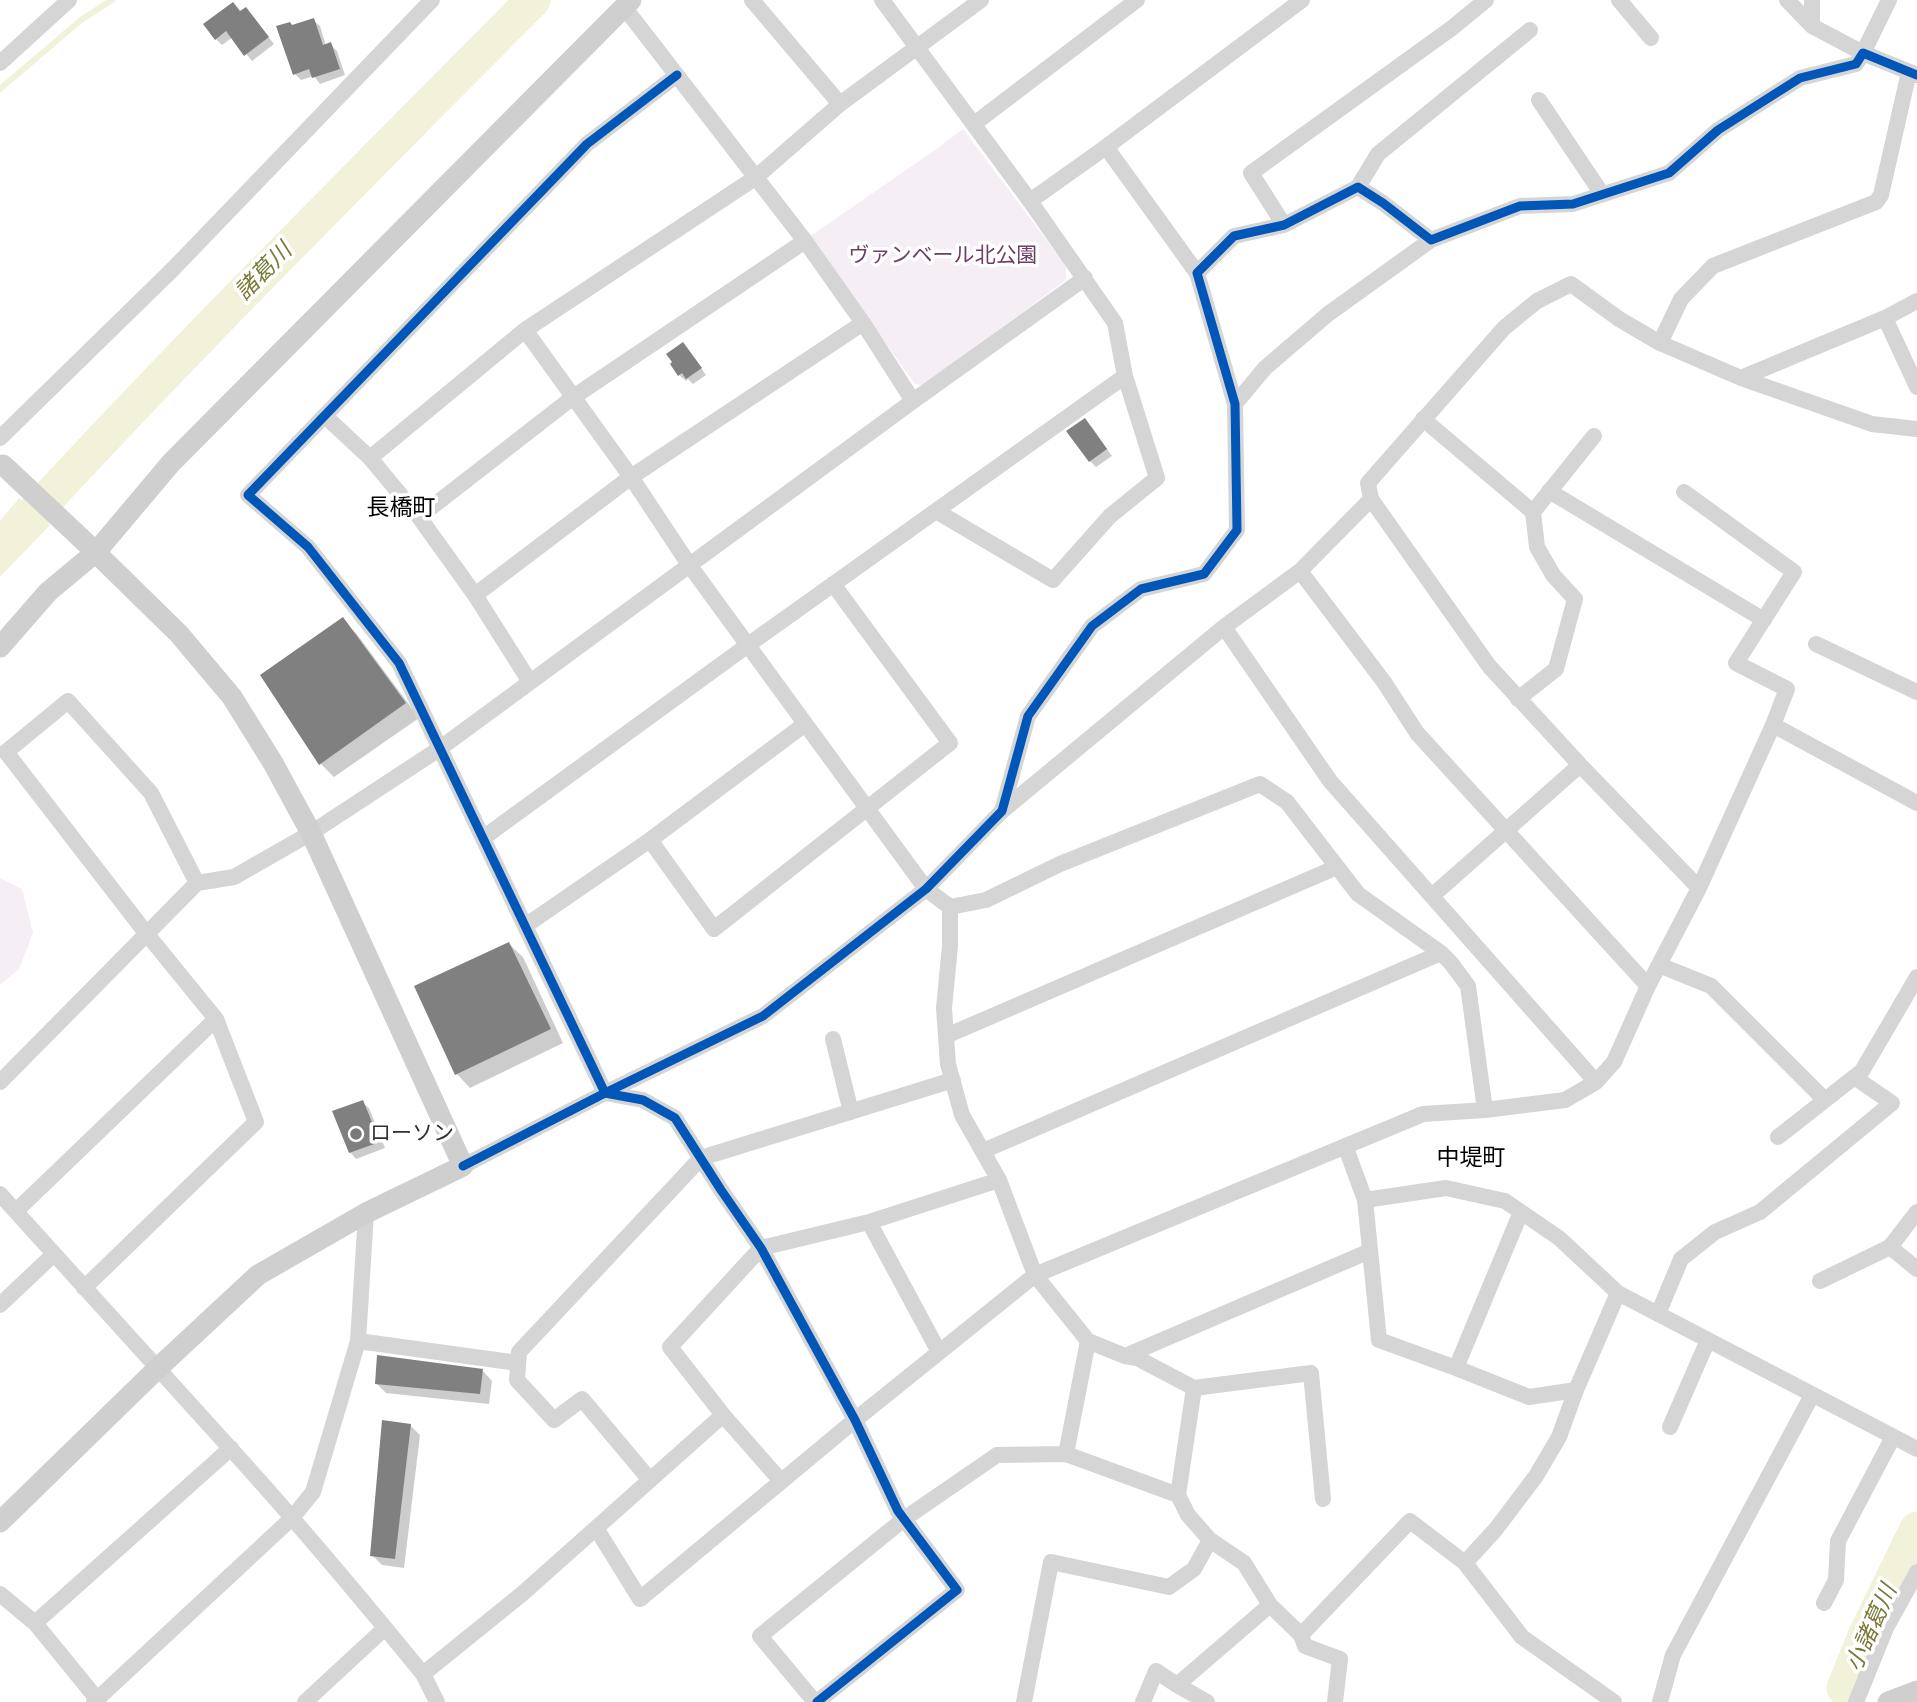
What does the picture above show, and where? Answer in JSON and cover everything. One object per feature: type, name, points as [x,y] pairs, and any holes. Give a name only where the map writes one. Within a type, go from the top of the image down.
[{"type":"street","points":[[0,62],[69,0]]},
{"type":"street","points":[[0,438],[173,269],[432,0]]},
{"type":"street","points":[[752,0],[840,104]]},
{"type":"street","points":[[882,0],[1030,201],[1115,323],[1125,376],[1157,478],[1110,516],[1054,580],[936,511]]},
{"type":"street","points":[[370,458],[525,330],[755,178],[840,104],[981,0]]},
{"type":"street","points":[[974,124],[1137,0]]},
{"type":"street","points":[[1030,201],[1302,0]]},
{"type":"street","points":[[1284,225],[1251,173],[1452,28],[1486,0]]},
{"type":"street","points":[[1619,0],[1651,38]]},
{"type":"street","points":[[1660,343],[1681,299],[1713,266],[1875,202],[1881,195],[1913,74],[1863,53],[1812,26],[1787,0]]},
{"type":"street","points":[[1812,0],[1812,26]]},
{"type":"street","points":[[1235,404],[1265,368],[1328,314],[1431,240],[1520,206],[1573,204],[1669,173],[1718,130],[1800,78],[1856,64],[1889,0]]},
{"type":"street","points":[[0,648],[48,592],[171,463],[628,3],[677,75],[805,241],[914,401]]},
{"type":"street","points":[[1197,273],[1234,236],[1284,225],[1358,187],[1378,154],[1530,30]]},
{"type":"street","points":[[605,1093],[399,663],[308,547],[248,495],[587,144],[677,75]]},
{"type":"street","points":[[1539,100],[1602,194]]},
{"type":"street","points":[[1002,811],[1028,716],[1092,626],[1141,589],[1203,574],[1237,530],[1235,404],[1197,273],[1106,147]]},
{"type":"street","points":[[1358,187],[1431,240]]},
{"type":"street","points":[[419,517],[572,398],[805,241]]},
{"type":"street","points":[[0,1082],[197,883],[234,877],[311,833],[439,749],[1085,278]]},
{"type":"street","points":[[1699,888],[1489,666],[1370,499],[1368,483],[1504,328],[1536,301],[1571,284],[1619,319],[1660,343],[1741,378],[1872,424],[1917,429]]},
{"type":"street","points":[[1741,378],[1885,318],[1917,301]]},
{"type":"street","points":[[1885,318],[1917,387]]},
{"type":"street","points":[[475,595],[631,477],[863,323]]},
{"type":"street","points":[[525,330],[631,477],[690,566],[926,889],[950,906],[986,900],[1060,864],[1260,784],[1287,802],[1358,894],[1441,954],[1468,986],[1485,1110]]},
{"type":"street","points":[[483,838],[1125,376]]},
{"type":"street","points":[[326,416],[370,458],[419,517],[475,595],[530,682]]},
{"type":"street","points":[[1423,419],[1533,512],[1537,547],[1553,575],[1575,599],[1556,669],[1518,699]]},
{"type":"street","points":[[1533,512],[1594,436]]},
{"type":"street","points":[[1,463],[179,634],[232,697],[311,833],[463,1167]]},
{"type":"street","points":[[1549,491],[1764,620]]},
{"type":"street","points":[[596,1528],[640,1599],[1035,1275],[1423,1114],[1485,1110],[1564,1100],[1596,1082],[1614,1062],[1648,986],[1699,888],[1787,689],[1736,663],[1794,572],[1684,492]]},
{"type":"street","points":[[0,1522],[258,1275],[366,1213],[763,1016],[926,889],[1002,811],[1224,627],[1300,571],[1370,499]]},
{"type":"street","points":[[1300,571],[1384,682],[1417,733],[1648,986]]},
{"type":"street","points":[[650,840],[714,929],[950,743],[833,584]]},
{"type":"street","points":[[1224,627],[1331,781],[1596,1082]]},
{"type":"street","points":[[1816,644],[1917,692]]},
{"type":"street","points":[[84,1288],[256,1122],[216,1019],[6,752],[68,701],[151,793],[197,883]]},
{"type":"street","points":[[525,926],[650,840],[805,724]]},
{"type":"street","points":[[1773,725],[1917,803]]},
{"type":"street","points":[[1432,896],[1580,765]]},
{"type":"street","points":[[946,1036],[1337,867]]},
{"type":"street","points":[[950,906],[950,946],[944,1008],[948,1064],[962,1115],[999,1180],[1035,1275],[1088,1341],[1137,1358],[1194,1388],[1311,1373],[1323,1499]]},
{"type":"street","points":[[983,1152],[1441,954]]},
{"type":"street","points":[[1659,965],[1711,986],[1824,1100]]},
{"type":"street","points":[[1778,1136],[1862,1071],[1917,977]]},
{"type":"street","points":[[16,1211],[216,1019]]},
{"type":"street","points":[[834,1040],[851,1112]]},
{"type":"street","points":[[1658,1314],[1681,1259],[1716,1232],[1760,1212],[1892,1103],[1854,1077]]},
{"type":"street","points":[[650,1480],[582,1399],[554,1420],[517,1380],[519,1352],[701,1158],[953,1080]]},
{"type":"street","points":[[605,1093],[643,1100],[676,1118],[761,1248],[855,1420],[898,1511],[904,1519],[957,1590],[816,1702],[761,1636],[904,1519],[997,1455],[1066,1454],[1178,1494]]},
{"type":"street","points":[[1346,1147],[1365,1200],[1379,1340],[1529,1397],[1576,1390]]},
{"type":"street","points":[[782,1481],[723,1415],[670,1347],[761,1248],[869,1223],[999,1180]]},
{"type":"street","points":[[1365,1200],[1446,1188],[1506,1201],[1559,1238],[1618,1293],[1917,1449]]},
{"type":"street","points":[[0,1194],[292,1518],[423,1674],[438,1702]]},
{"type":"street","points":[[1456,1368],[1521,1212]]},
{"type":"street","points":[[1820,1281],[1890,1247],[1917,1212]]},
{"type":"street","points":[[0,1594],[35,1623],[96,1701],[292,1518],[313,1492],[358,1341],[366,1213]]},
{"type":"street","points":[[869,1223],[939,1352]]},
{"type":"street","points":[[1890,1247],[1917,1269]]},
{"type":"street","points":[[1125,1356],[1370,1251]]},
{"type":"street","points":[[0,1305],[54,1254]]},
{"type":"street","points":[[1465,1563],[1496,1529],[1536,1476],[1559,1437],[1618,1293]]},
{"type":"street","points":[[1670,1427],[1708,1340]]},
{"type":"street","points":[[358,1341],[518,1363]]},
{"type":"street","points":[[1066,1454],[1088,1341]]},
{"type":"street","points":[[1194,1388],[1178,1494],[1188,1515],[1210,1540],[1244,1563],[1270,1605],[1301,1635],[1305,1646],[1340,1659],[1335,1702]]},
{"type":"street","points":[[1660,1702],[1673,1655],[1812,1395]]},
{"type":"street","points":[[423,1674],[522,1594],[723,1415]]},
{"type":"street","points":[[1824,1603],[1836,1580],[1838,1541],[1893,1437]]},
{"type":"street","points":[[35,1623],[231,1448]]},
{"type":"street","points":[[1301,1635],[1410,1521],[1465,1563],[1522,1636],[1614,1702]]},
{"type":"street","points":[[1024,1702],[1051,1562],[1169,1587],[1194,1569],[1210,1540]]},
{"type":"street","points":[[1856,1702],[1886,1628],[1917,1572]]},
{"type":"street","points":[[1177,1685],[1270,1605]]},
{"type":"street","points":[[305,1702],[320,1696],[385,1628]]},
{"type":"street","points":[[1143,1702],[1156,1671],[1207,1702]]},
{"type":"street","points":[[1888,1702],[1917,1691]]},
{"type":"green space","name":"ヴァンベール北公園","points":[[963,129],[1066,266],[1066,280],[937,375],[926,386],[915,384],[809,237]]},
{"type":"green space","points":[[0,878],[22,889],[33,933],[19,969],[0,985]]},
{"type":"shaded area","points":[[19,498],[50,525],[0,577],[0,521]]},
{"type":"building","points":[[233,2],[240,11],[246,7],[269,37],[244,56],[226,31],[215,40],[203,24]]},
{"type":"building","points":[[314,18],[323,45],[331,42],[340,69],[312,78],[309,69],[293,75],[276,26],[290,22],[292,25]]},
{"type":"building","points":[[683,342],[702,368],[686,379],[682,373],[678,376],[666,354]]},
{"type":"building","points":[[1085,418],[1107,449],[1089,462],[1066,431]]},
{"type":"building","points":[[343,617],[406,703],[319,765],[260,675]]},
{"type":"building","points":[[509,942],[551,1029],[455,1075],[414,986]]},
{"type":"building","points":[[363,1100],[380,1142],[349,1153],[332,1111]]},
{"type":"building","points":[[377,1355],[483,1369],[480,1394],[375,1384]]},
{"type":"building","points":[[382,1420],[411,1424],[395,1559],[370,1556]]},
{"type":"waterway","points":[[0,89],[81,20],[112,0]]},
{"type":"waterway","name":"諸葛川","points":[[0,550],[197,341],[533,0]]},
{"type":"waterway","name":"小諸葛川","points":[[1844,1688],[1865,1636],[1917,1529]]},
{"type":"cycle path","points":[[463,1166],[763,1016],[926,889],[1002,811],[1028,716],[1092,626],[1141,589],[1204,574],[1237,530],[1235,404],[1197,273],[1234,236],[1284,225],[1358,187],[1431,240],[1520,206],[1573,204],[1669,173],[1718,130],[1800,78],[1856,64],[1863,53],[1917,75]]},
{"type":"cycle path","points":[[677,75],[587,144],[248,495],[308,547],[399,663],[605,1093],[643,1100],[675,1118],[761,1248],[855,1420],[898,1511],[957,1590],[817,1702]]},
{"type":"place","name":"ローソン","points":[[356,1134]]},
{"type":"district","name":"長橋町","points":[[401,508]]},
{"type":"district","name":"中堤町","points":[[1471,1158]]}]
